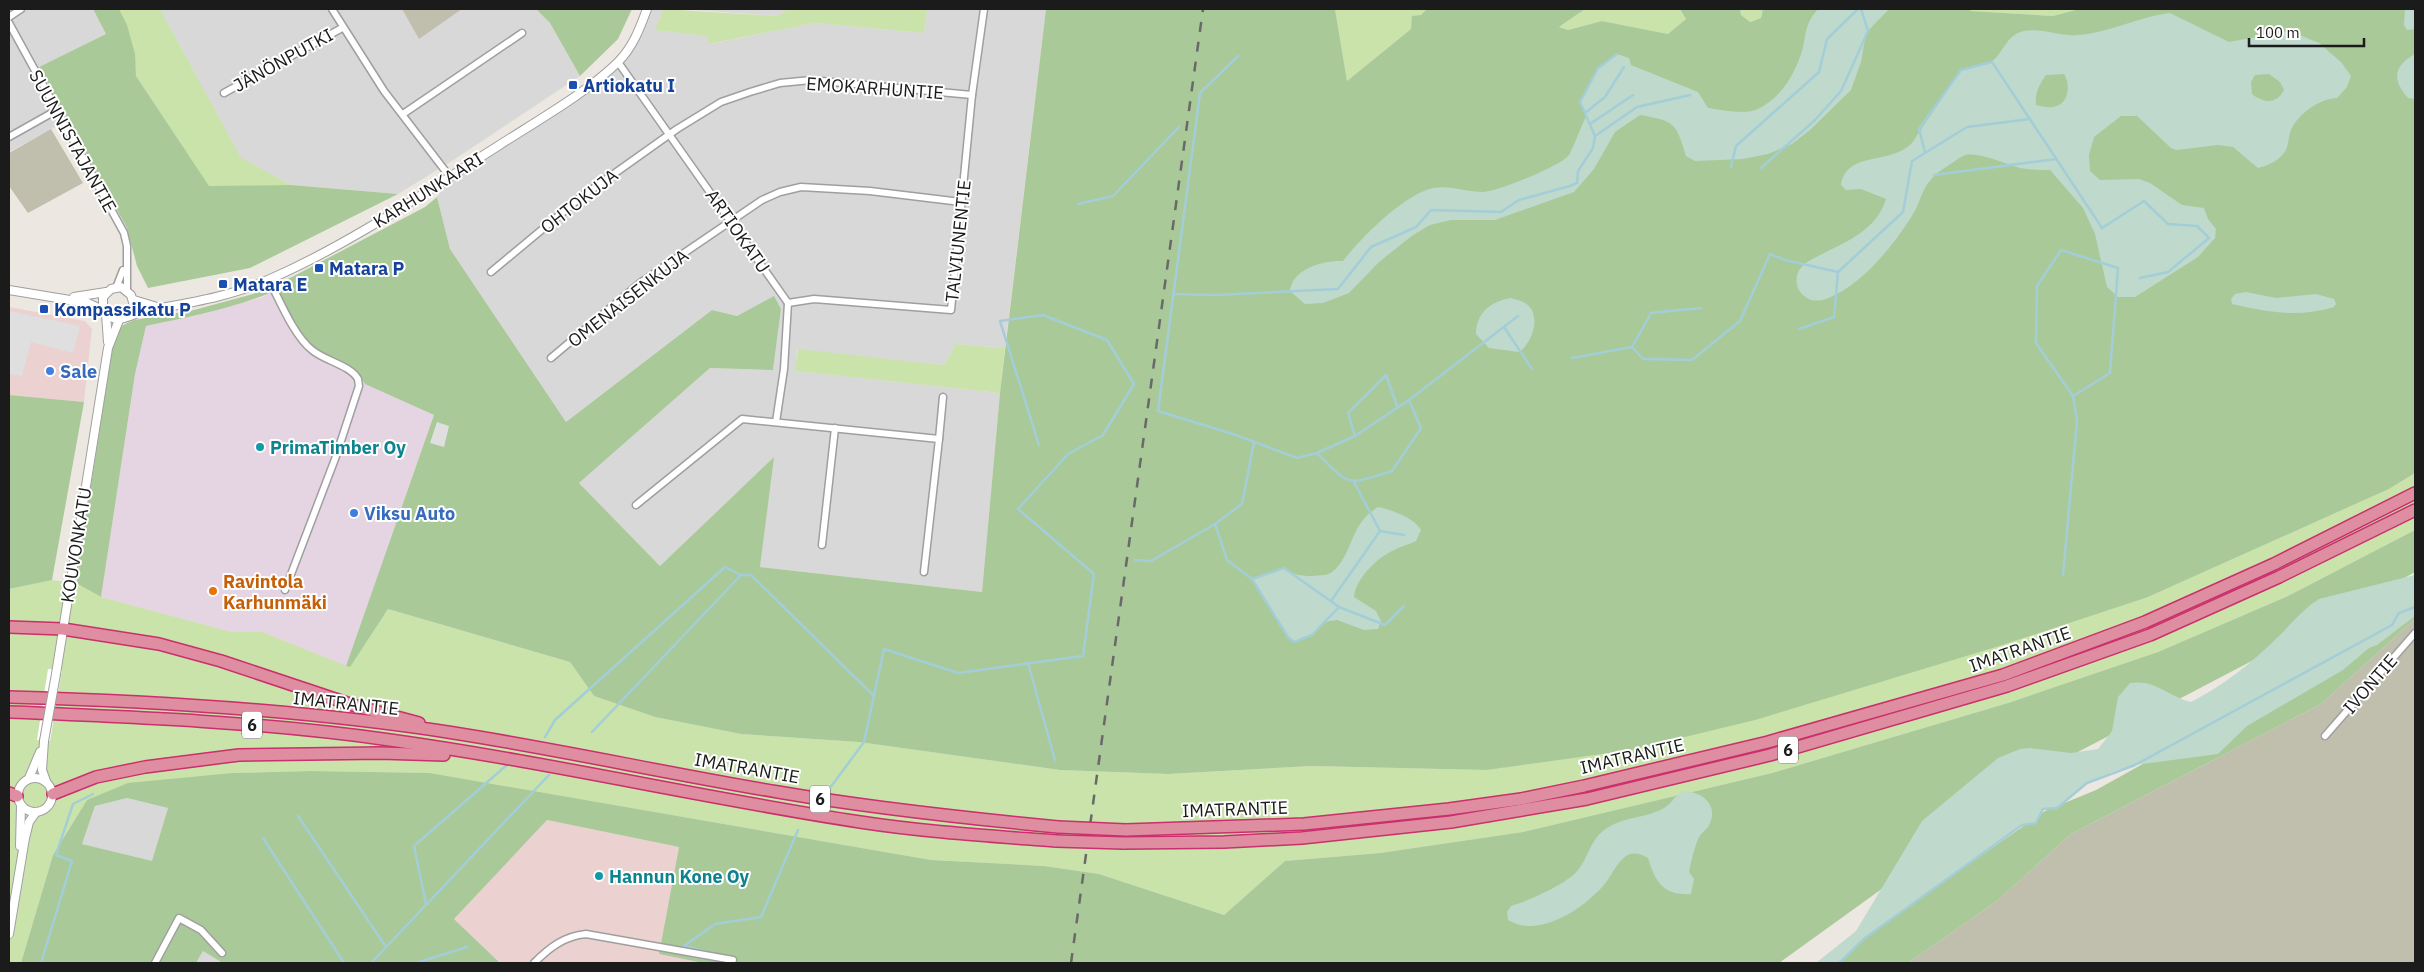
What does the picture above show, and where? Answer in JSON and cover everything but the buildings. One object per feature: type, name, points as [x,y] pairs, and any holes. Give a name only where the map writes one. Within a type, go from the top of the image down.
[{"type":"highway","name":"IMATRANTIE","points":[[9,696],[170,704],[345,720],[452,733],[851,804],[956,817],[1058,827],[1126,830],[1304,824],[1521,799],[1584,786],[1768,742],[2003,676],[2145,622],[2274,564],[2415,493]]},
{"type":"highway","name":"IMATRANTIE","points":[[9,712],[248,725],[389,739],[863,822],[954,833],[1056,841],[1123,843],[1224,842],[1302,838],[1451,822],[1587,799],[1770,755],[2006,686],[2150,634],[2279,577],[2415,510]]},
{"type":"highway","points":[[9,627],[63,629],[159,644],[192,652],[356,706],[452,733]]},
{"type":"highway","points":[[52,794],[96,777],[145,767],[239,754],[380,753],[493,756]]},
{"type":"street","points":[[9,17],[21,9]]},
{"type":"street","points":[[332,9],[342,28],[450,177]]},
{"type":"street","name":"KARHUNKAARI","points":[[128,316],[225,294],[269,280],[360,233],[578,94],[618,62],[638,32],[647,9]]},
{"type":"street","name":"TALVIUNENTIE","points":[[788,302],[814,299],[951,310],[972,95],[984,9]]},
{"type":"street","name":"SUUNNISTAJANTIE","points":[[9,23],[124,233],[127,246],[127,290]]},
{"type":"street","name":"JÄNÖNPUTKI","points":[[224,92],[342,28]]},
{"type":"street","points":[[403,114],[522,33]]},
{"type":"street","name":"ARTIOKATU","points":[[618,62],[788,302]]},
{"type":"street","name":"EMOKARHUNTIE","points":[[670,134],[721,102],[780,83],[811,80],[845,82],[972,95]]},
{"type":"street","points":[[9,137],[57,110]]},
{"type":"street","name":"OHTOKUJA","points":[[491,272],[580,198],[670,134]]},
{"type":"street","name":"OMENAISENKUJA","points":[[551,358],[640,283],[762,200],[780,192],[801,187],[870,191],[961,202]]},
{"type":"street","name":"SUUNNISTAJANTIE","points":[[116,288],[126,261]]},
{"type":"street","points":[[269,280],[302,340],[322,358],[356,375],[359,386],[335,459],[285,590]]},
{"type":"street","points":[[9,290],[57,298],[88,303],[119,320],[128,316],[134,306],[134,300],[127,290],[116,288],[106,292],[57,298]]},
{"type":"street","points":[[105,312],[102,303],[106,292]]},
{"type":"street","name":"KARHUNKAARI","points":[[134,300],[166,308]]},
{"type":"street","points":[[776,422],[784,368],[788,302]]},
{"type":"street","name":"KOUVONKATU","points":[[105,312],[108,348]]},
{"type":"street","name":"KOUVONKATU","points":[[46,781],[42,770],[44,741],[108,348],[119,320]]},
{"type":"street","points":[[924,572],[943,397]]},
{"type":"street","points":[[636,505],[742,419],[939,439]]},
{"type":"street","points":[[822,544],[835,428]]},
{"type":"street","name":"IVONTIE","points":[[2325,736],[2415,633]]},
{"type":"street","name":"KOUVONKATU","points":[[29,778],[44,741]]},
{"type":"street","points":[[9,934],[29,822],[36,812],[50,804],[52,794],[46,781],[41,778],[29,778],[20,785],[16,798],[21,862]]},
{"type":"street","points":[[16,798],[26,810],[36,812]]},
{"type":"street","points":[[155,963],[179,918],[202,930],[222,953]]},
{"type":"street","points":[[534,963],[564,939],[586,934],[733,960]]},
{"type":"shaded area","points":[[9,9],[93,9],[106,34],[39,67],[68,120],[9,152]]},
{"type":"shaded area","points":[[160,9],[402,9],[419,38],[462,9],[536,9],[550,23],[580,76],[455,159],[398,194],[291,185],[241,159]]},
{"type":"shaded area","points":[[402,9],[462,9],[419,39]]},
{"type":"shaded area","points":[[647,9],[664,9],[656,30],[708,36],[710,44],[815,23],[924,33],[927,9],[1046,9],[1005,348],[956,344],[944,365],[797,350],[796,371],[1000,393],[982,592],[760,567],[773,458],[660,566],[579,483],[710,368],[773,370],[781,309],[774,297],[737,316],[712,310],[566,422],[450,249],[437,197],[450,177],[543,117],[618,62]]},
{"type":"shaded area","points":[[681,9],[788,9],[778,16]]},
{"type":"shaded area","points":[[51,129],[83,183],[28,213],[9,186],[9,153]]},
{"type":"shaded area","points":[[277,290],[302,337],[321,354],[358,373],[365,384],[434,415],[346,666],[262,632],[232,632],[101,597],[135,374],[146,326],[195,316],[260,298]]},
{"type":"shaded area","points":[[9,307],[85,321],[92,329],[84,402],[9,395]]},
{"type":"shaded area","points":[[9,311],[80,326],[73,353],[31,342],[22,376],[9,374]]},
{"type":"shaded area","points":[[437,422],[449,426],[444,447],[430,443]]},
{"type":"shaded area","points":[[2415,619],[2415,963],[1908,963],[1997,901],[2071,834],[2321,704]]},
{"type":"shaded area","points":[[127,798],[168,808],[152,862],[82,844],[95,806]]},
{"type":"shaded area","points":[[547,820],[679,847],[659,954],[703,963],[500,963],[454,919]]},
{"type":"shaded area","points":[[203,951],[221,961],[223,963],[196,963]]},
{"type":"green space","points":[[93,9],[119,9],[127,25],[135,54],[136,76],[209,186],[291,185],[398,194],[250,268],[148,288],[137,266],[127,228],[39,67],[106,34]]},
{"type":"green space","points":[[119,9],[160,9],[241,158],[291,185],[209,187],[136,76],[131,41]]},
{"type":"green space","points":[[536,9],[632,9],[618,39],[580,76],[550,23]]},
{"type":"green space","points":[[664,9],[778,16],[788,9],[927,9],[924,33],[815,23],[709,44],[707,36],[655,30]]},
{"type":"green space","points":[[1046,9],[1335,9],[1347,81],[1411,29],[1412,16],[1421,15],[1427,9],[1585,9],[1559,27],[1568,30],[1602,21],[1668,34],[1686,19],[1680,9],[1740,9],[1741,15],[1750,22],[1761,18],[1763,9],[1969,9],[1971,11],[2053,16],[2079,9],[2415,9],[2415,473],[2389,489],[2148,597],[1996,647],[1755,720],[1631,750],[1486,770],[1312,766],[1168,774],[1060,770],[859,742],[741,734],[655,717],[594,696],[570,662],[388,609],[350,667],[346,666],[434,415],[365,384],[358,373],[321,354],[302,337],[277,290],[229,307],[146,326],[135,374],[101,597],[76,583],[113,343],[121,326],[134,320],[194,310],[253,294],[292,277],[425,207],[437,197],[450,249],[566,422],[712,310],[737,316],[774,296],[781,309],[773,370],[710,368],[579,483],[660,566],[774,457],[760,567],[982,592],[1000,393]]},
{"type":"green space","points":[[1335,9],[1427,9],[1411,29],[1347,81]]},
{"type":"green space","points":[[1585,9],[1680,9],[1686,19],[1668,34],[1602,21],[1568,30],[1559,27]]},
{"type":"green space","points":[[1740,9],[1763,9],[1761,18],[1749,22],[1741,15]]},
{"type":"green space","points":[[1818,9],[1889,9],[1866,33],[1861,62],[1851,90],[1810,130],[1792,144],[1768,154],[1743,159],[1695,161],[1686,156],[1680,137],[1672,125],[1661,119],[1640,115],[1615,132],[1594,169],[1574,192],[1495,220],[1451,220],[1430,225],[1413,235],[1379,262],[1349,293],[1323,303],[1305,304],[1290,291],[1296,277],[1310,267],[1327,262],[1343,261],[1384,218],[1421,192],[1439,187],[1477,192],[1491,191],[1528,178],[1563,160],[1569,155],[1586,117],[1580,102],[1598,68],[1617,54],[1629,58],[1631,65],[1698,92],[1708,108],[1740,112],[1758,109],[1774,99],[1791,77],[1802,51],[1808,24]]},
{"type":"green space","points":[[1969,9],[2079,9],[2053,16],[1971,11]]},
{"type":"green space","points":[[2405,9],[2415,9],[2415,29],[2407,30],[2404,25]]},
{"type":"green space","points":[[2170,13],[2229,42],[2290,31],[2319,43],[2341,62],[2351,76],[2347,87],[2337,98],[2317,104],[2299,118],[2291,130],[2286,151],[2282,156],[2272,163],[2258,168],[2233,147],[2218,145],[2176,150],[2171,148],[2137,116],[2121,116],[2094,137],[2089,155],[2090,171],[2100,180],[2139,179],[2150,183],[2182,205],[2204,208],[2208,219],[2216,229],[2215,238],[2198,257],[2135,297],[2118,297],[2107,287],[2095,234],[2083,208],[2050,170],[2031,170],[1978,155],[1965,155],[1939,172],[1932,179],[1927,185],[1914,213],[1900,233],[1883,256],[1862,277],[1839,293],[1817,301],[1809,299],[1798,289],[1797,274],[1801,267],[1864,230],[1881,211],[1886,199],[1861,189],[1846,190],[1841,185],[1845,174],[1851,167],[1860,162],[1903,150],[1912,143],[1961,70],[1991,62],[1998,56],[2012,37],[2023,31],[2038,30],[2070,35],[2089,34]],"holes":[[[2064,74],[2068,89],[2062,103],[2051,107],[2036,105],[2038,89],[2046,75]],[[2269,74],[2280,82],[2284,90],[2277,98],[2265,101],[2252,94],[2251,82],[2255,75]]]},
{"type":"green space","points":[[2415,54],[2415,99],[2408,98],[2399,85],[2397,74],[2402,63]]},
{"type":"green space","points":[[2246,292],[2276,298],[2316,294],[2334,299],[2336,304],[2334,307],[2321,310],[2283,313],[2232,304],[2231,299],[2235,294]]},
{"type":"green space","points":[[1511,298],[1525,303],[1533,311],[1534,324],[1531,337],[1519,352],[1489,348],[1476,334],[1479,320],[1491,305]]},
{"type":"green space","points":[[956,344],[1005,348],[1000,393],[795,371],[798,349],[944,365]]},
{"type":"green space","points":[[9,395],[84,402],[52,580],[9,589]]},
{"type":"green space","points":[[2415,473],[2415,530],[2288,596],[2158,652],[2008,703],[1772,773],[1523,832],[1380,853],[1285,861],[1224,915],[1099,874],[1044,866],[931,860],[430,773],[311,771],[233,773],[87,800],[53,855],[21,963],[9,963],[9,589],[51,580],[76,583],[101,597],[232,632],[262,632],[349,667],[388,609],[570,662],[594,696],[655,717],[741,734],[859,742],[1060,770],[1168,774],[1312,766],[1486,770],[2148,597],[2389,489]]},
{"type":"green space","points":[[1378,507],[1396,512],[1408,518],[1421,530],[1416,541],[1394,550],[1374,563],[1359,583],[1354,597],[1376,611],[1381,621],[1378,629],[1364,630],[1337,620],[1324,622],[1312,635],[1294,642],[1288,637],[1252,579],[1284,568],[1294,574],[1305,576],[1323,575],[1332,572],[1344,557],[1362,522]]},
{"type":"green space","points":[[2415,530],[2415,572],[2309,631],[2055,764],[1779,963],[703,963],[659,954],[679,847],[547,820],[454,919],[500,963],[223,963],[203,951],[196,963],[21,963],[53,855],[87,800],[128,783],[233,773],[311,771],[430,773],[931,860],[1044,866],[1099,874],[1224,915],[1285,861],[1380,853],[1523,832],[1772,773],[2008,703],[2158,652],[2288,596]],"holes":[[[127,798],[168,808],[152,861],[82,844],[95,806]]]},
{"type":"green space","points":[[2415,575],[2415,616],[2377,645],[2369,648],[2343,670],[2247,726],[2218,754],[2135,765],[2114,771],[2087,783],[2057,808],[2043,809],[2036,823],[2022,825],[1865,938],[1839,963],[1816,963],[1856,931],[1922,821],[1998,758],[2020,749],[2030,748],[2071,753],[2098,749],[2112,731],[2118,697],[2130,683],[2147,683],[2191,702],[2226,681],[2249,664],[2319,599]]},
{"type":"green space","points":[[2415,616],[2415,619],[2321,704],[2071,834],[1997,901],[1908,963],[1836,963],[1851,946],[2045,811],[2096,790],[2317,667]]},
{"type":"green space","points":[[1684,791],[1698,794],[1704,798],[1711,807],[1712,813],[1708,827],[1698,839],[1692,860],[1689,872],[1694,879],[1691,894],[1681,894],[1667,890],[1657,880],[1648,858],[1635,853],[1626,856],[1619,862],[1606,882],[1584,904],[1559,919],[1533,926],[1520,925],[1508,920],[1507,912],[1511,906],[1547,891],[1573,875],[1578,870],[1595,840],[1603,831],[1625,820],[1657,812],[1670,804]]},
{"type":"pier","points":[[48,669],[62,670],[50,741],[37,740]]},
{"type":"waterway","points":[[1731,167],[1736,146],[1819,72],[1827,39],[1858,9]]},
{"type":"waterway","points":[[1761,168],[1815,120],[1841,91],[1868,31],[1861,9]]},
{"type":"waterway","points":[[1173,294],[1217,295],[1338,289],[1371,247],[1416,227],[1431,210],[1501,212],[1519,200],[1577,183],[1578,171],[1593,148],[1595,136],[1580,102],[1598,68],[1617,54]]},
{"type":"waterway","points":[[1238,56],[1200,93],[1158,411],[1236,435],[1297,458],[1317,453],[1355,436],[1409,400],[1518,316]]},
{"type":"waterway","points":[[1925,152],[1919,129],[1961,70],[1992,62],[2102,228],[2144,201],[2168,224],[2197,226],[2209,238],[2168,272],[2140,278]]},
{"type":"waterway","points":[[1585,113],[1605,97],[1624,67]]},
{"type":"waterway","points":[[1590,124],[1633,95]]},
{"type":"waterway","points":[[1595,136],[1637,107],[1690,95]]},
{"type":"waterway","points":[[1799,329],[1834,317],[1838,272],[1903,212],[1912,161],[1967,127],[2030,119]]},
{"type":"waterway","points":[[1078,204],[1113,196],[1179,127]]},
{"type":"waterway","points":[[1934,175],[2056,159]]},
{"type":"waterway","points":[[2061,250],[2118,268],[2110,373],[2073,396],[2036,343],[2037,286],[2061,250]]},
{"type":"waterway","points":[[1632,347],[1643,359],[1692,360],[1740,321],[1770,254],[1785,260],[1838,272]]},
{"type":"waterway","points":[[1572,358],[1632,347],[1651,313],[1701,308]]},
{"type":"waterway","points":[[827,792],[864,742],[884,649],[958,673],[1083,656],[1094,574],[1018,509],[1068,454],[1103,435],[1134,384],[1107,340],[1043,315],[1000,321],[1039,445]]},
{"type":"waterway","points":[[1504,327],[1532,369]]},
{"type":"waterway","points":[[1355,436],[1348,413],[1386,375],[1397,406]]},
{"type":"waterway","points":[[2063,575],[2077,421],[2073,396]]},
{"type":"waterway","points":[[1317,453],[1337,473],[1350,480],[1357,481],[1392,471],[1421,428],[1409,400]]},
{"type":"waterway","points":[[1135,560],[1151,561],[1215,524],[1242,504],[1254,442]]},
{"type":"waterway","points":[[1354,482],[1380,531]]},
{"type":"waterway","points":[[1215,524],[1227,560],[1252,579],[1288,637],[1294,642],[1312,635],[1339,607]]},
{"type":"waterway","points":[[1380,531],[1404,535]]},
{"type":"waterway","points":[[1331,601],[1380,531]]},
{"type":"waterway","points":[[545,737],[555,720],[725,567],[741,575],[751,575],[873,695]]},
{"type":"waterway","points":[[1252,579],[1284,568],[1339,607],[1385,625],[1404,606]]},
{"type":"waterway","points":[[592,732],[741,575]]},
{"type":"waterway","points":[[1839,963],[1865,938],[2022,825],[2036,823],[2043,809],[2057,808],[2087,783],[2135,765],[2392,625],[2399,613],[2415,607]]},
{"type":"waterway","points":[[1028,663],[1055,760]]},
{"type":"waterway","points":[[426,904],[414,846],[508,764]]},
{"type":"waterway","points":[[371,963],[549,775]]},
{"type":"waterway","points":[[41,963],[72,861],[56,855],[73,804],[93,794]]},
{"type":"waterway","points":[[298,816],[386,947]]},
{"type":"waterway","points":[[684,946],[715,924],[761,917],[798,830]]},
{"type":"waterway","points":[[263,838],[344,963]]},
{"type":"waterway","points":[[684,946],[716,954]]},
{"type":"waterway","points":[[416,963],[467,947]]},
{"type":"railway","points":[[1071,963],[1203,9]]},
{"type":"place","name":"Artiokatu I","points":[[573,85]]},
{"type":"place","name":"Matara P","points":[[319,268]]},
{"type":"place","name":"Matara E","points":[[223,284]]},
{"type":"place","name":"Kompassikatu P","points":[[44,309]]},
{"type":"place","name":"Sale","points":[[50,371]]},
{"type":"place","name":"PrimaTimber Oy","points":[[260,447]]},
{"type":"place","name":"Viksu Auto","points":[[354,513]]},
{"type":"place","name":"Ravintola Karhunmäki","points":[[213,591]]},
{"type":"place","name":"Hannun Kone Oy","points":[[599,876]]}]
